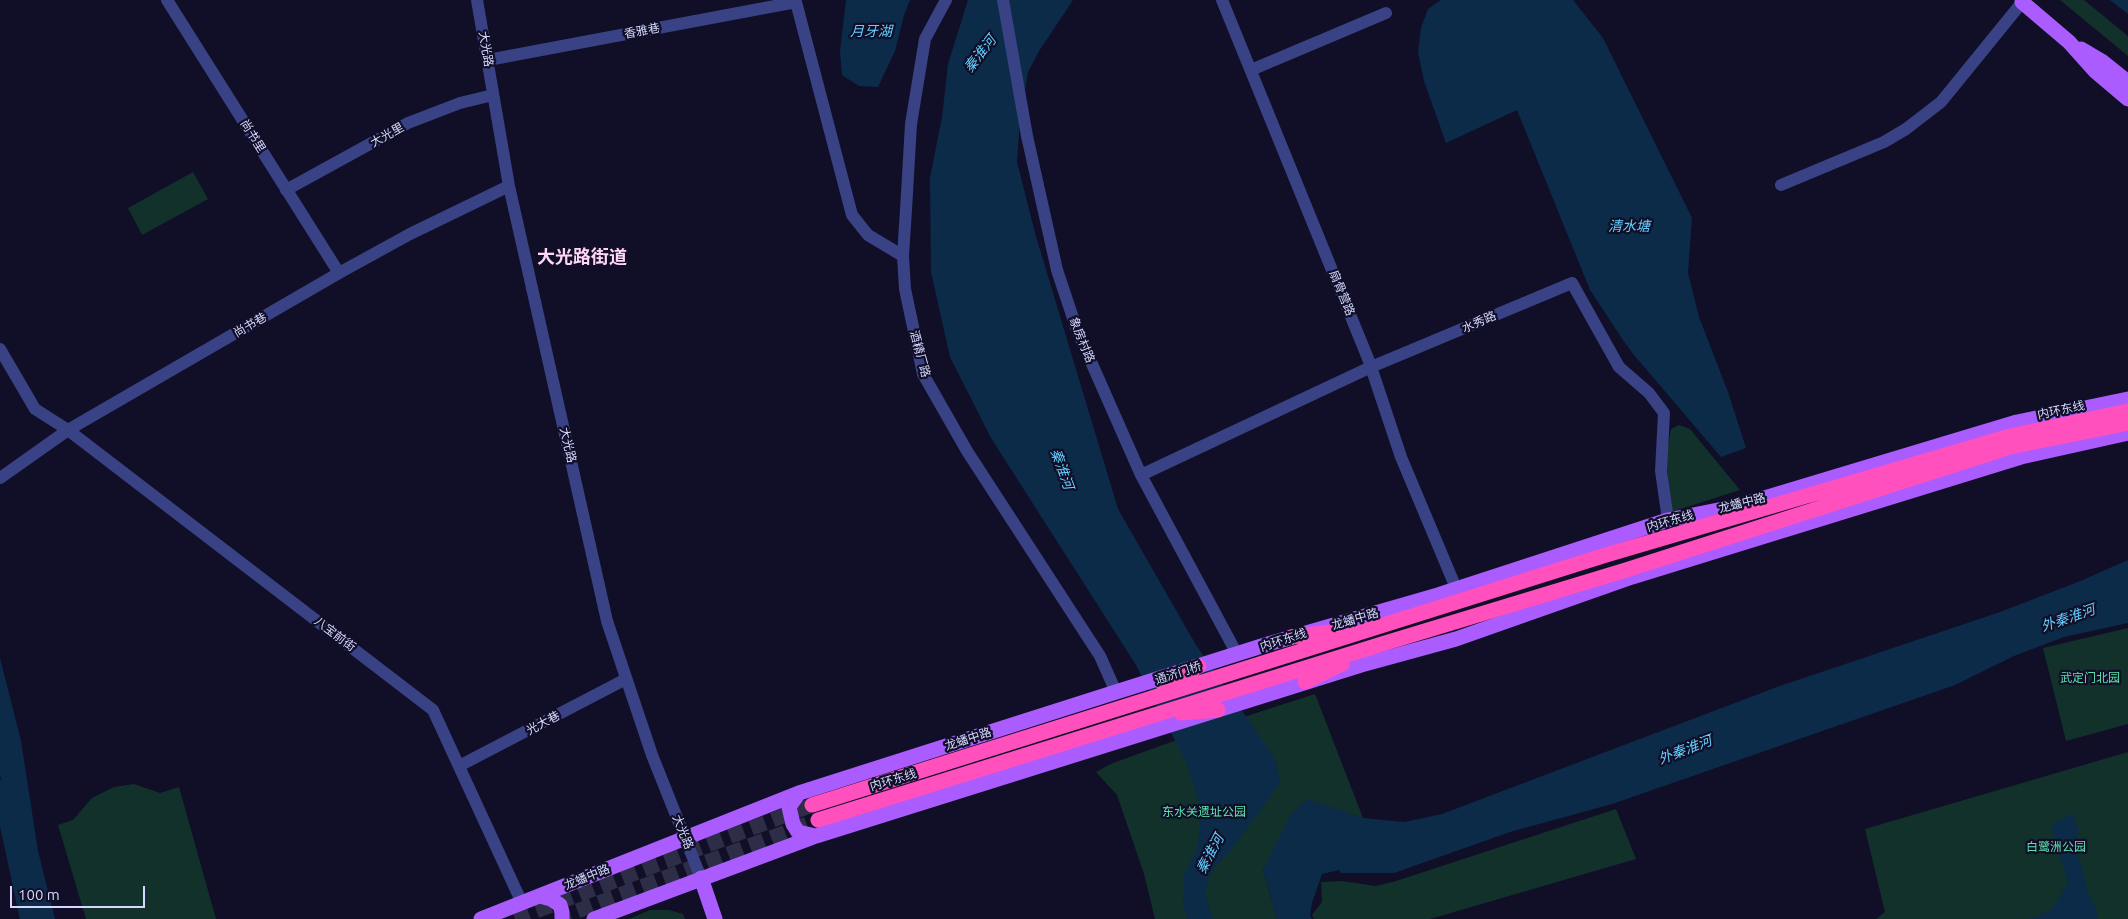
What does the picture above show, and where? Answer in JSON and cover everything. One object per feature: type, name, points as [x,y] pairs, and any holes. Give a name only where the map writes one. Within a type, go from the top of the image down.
[{"type":"highway","name":"内环东线","points":[[1225,674],[1550,573],[2010,436],[2128,411]]},
{"type":"highway","name":"内环东线","points":[[1237,696],[1382,644],[1552,594],[2010,447],[2128,423]]},
{"type":"highway","points":[[1291,637],[1374,627]]},
{"type":"highway","points":[[1305,682],[1382,644]]},
{"type":"highway","points":[[1141,701],[1199,666]]},
{"type":"highway","name":"通济门桥","points":[[1141,701],[1225,674]]},
{"type":"highway","points":[[1153,722],[1237,696]]},
{"type":"highway","name":"内环东线","points":[[812,805],[1141,701]]},
{"type":"highway","points":[[1153,722],[1218,710]]},
{"type":"highway","name":"内环东线","points":[[818,820],[1153,722]]},
{"type":"main road","points":[[2022,1],[2069,42],[2095,71],[2128,99]]},
{"type":"main road","points":[[2069,42],[2102,62],[2128,82]]},
{"type":"main road","name":"龙蟠中路","points":[[481,919],[800,793],[1116,692],[1456,588],[1668,520],[1738,506],[2017,422],[2128,399]]},
{"type":"main road","points":[[1218,710],[1237,696],[1305,682],[1456,639],[1632,577],[1844,510],[2021,457],[2128,434]]},
{"type":"main road","points":[[594,919],[816,836],[1153,722]]},
{"type":"main road","points":[[800,793],[789,807],[792,824],[798,832],[816,836]]},
{"type":"main road","points":[[701,878],[715,919]]},
{"type":"main road","points":[[540,896],[552,898],[560,905],[562,919]]},
{"type":"street","name":"尚书里","points":[[167,0],[339,273]]},
{"type":"street","name":"大光路","points":[[477,0],[509,186],[607,620],[652,755],[701,878]]},
{"type":"street","name":"酒精厂路","points":[[946,0],[925,40],[911,124],[903,256],[905,289],[923,374],[967,451],[1100,656],[1116,692]]},
{"type":"street","name":"象房村路","points":[[1003,0],[1027,136],[1057,270],[1074,322],[1141,475],[1237,654]]},
{"type":"street","name":"扇骨营路","points":[[1222,0],[1372,367],[1401,457],[1456,588]]},
{"type":"street","points":[[1781,185],[1884,142],[1906,129],[1941,102],[2022,1]]},
{"type":"street","name":"香雅巷","points":[[488,60],[796,2],[852,214],[868,236],[903,256]]},
{"type":"street","points":[[1251,70],[1386,13]]},
{"type":"street","name":"大光里","points":[[286,190],[408,123],[460,103],[493,95]]},
{"type":"street","name":"尚书巷","points":[[0,478],[68,430],[339,273],[410,234],[509,186]]},
{"type":"street","name":"水秀路","points":[[1141,475],[1372,367],[1572,282],[1619,367],[1650,393],[1664,413],[1661,471],[1668,520]]},
{"type":"street","name":"八宝前街","points":[[0,349],[34,409],[68,430],[433,710],[522,903]]},
{"type":"street","name":"光大巷","points":[[459,766],[626,680]]},
{"type":"green space","points":[[2060,0],[2084,0],[2128,36],[2128,56]]},
{"type":"green space","points":[[193,172],[208,199],[142,235],[128,208]]},
{"type":"green space","points":[[1679,425],[1690,429],[1740,490],[1671,512],[1666,455],[1671,429]]},
{"type":"green space","name":"武定门北园","points":[[2128,628],[2128,724],[2066,741],[2043,648]]},
{"type":"green space","name":"东水关遗址公园","points":[[1315,694],[1363,818],[1308,800],[1263,870],[1277,919],[1155,919],[1144,874],[1117,795],[1096,772],[1113,763],[1210,728]]},
{"type":"green space","name":"白鹭洲公园","points":[[2128,752],[2128,919],[1876,919],[1885,912],[1865,829]]},
{"type":"green space","points":[[134,784],[160,793],[179,787],[216,919],[86,919],[58,825],[73,820],[92,798],[114,787]]},
{"type":"green space","points":[[1616,809],[1636,859],[1430,919],[1314,919],[1312,915],[1322,902],[1321,882],[1342,881],[1375,886],[1393,882]]},
{"type":"green space","points":[[650,910],[669,910],[683,914],[685,919],[629,919]]},
{"type":"water","name":"月牙湖","points":[[846,0],[910,0],[904,15],[895,51],[878,87],[859,86],[842,75],[840,51]]},
{"type":"water","name":"秦淮河","points":[[968,0],[1073,0],[1039,51],[1028,72],[1020,119],[1017,162],[1035,233],[1118,509],[1196,645],[1276,760],[1280,783],[1228,854],[1210,873],[1205,894],[1213,919],[1188,919],[1183,905],[1184,874],[1197,848],[1202,810],[1185,760],[1136,665],[991,438],[950,357],[931,272],[930,178],[942,117],[948,64]]},
{"type":"water","name":"清水塘","points":[[1441,0],[1573,0],[1603,38],[1692,218],[1688,273],[1699,317],[1728,392],[1746,448],[1721,457],[1623,340],[1590,290],[1517,110],[1446,143],[1424,81],[1418,52],[1421,28],[1428,9]]},
{"type":"water","points":[[2110,0],[2128,0],[2128,14]]},
{"type":"water","name":"外秦淮河","points":[[2128,560],[2128,623],[2064,637],[2014,656],[1955,685],[1612,804],[1510,832],[1394,873],[1341,873],[1339,870],[1322,874],[1312,903],[1310,916],[1312,919],[1277,919],[1263,870],[1289,817],[1308,799],[1363,818],[1404,822],[1442,814],[1777,687],[2000,612],[2078,582]]},
{"type":"water","points":[[0,658],[21,741],[38,851],[55,919],[31,919],[24,893],[0,775]]},
{"type":"water","points":[[2073,813],[2079,831],[2074,847],[2085,877],[2087,890],[2096,909],[2097,919],[2029,919],[2052,910],[2068,883],[2051,825]]},
{"type":"waterway","points":[[0,788],[28,919]]},
{"type":"tunnel","points":[[515,919],[812,805]]},
{"type":"tunnel","points":[[556,919],[818,820]]},
{"type":"district","name":"大光路街道","points":[[582,257]]}]
